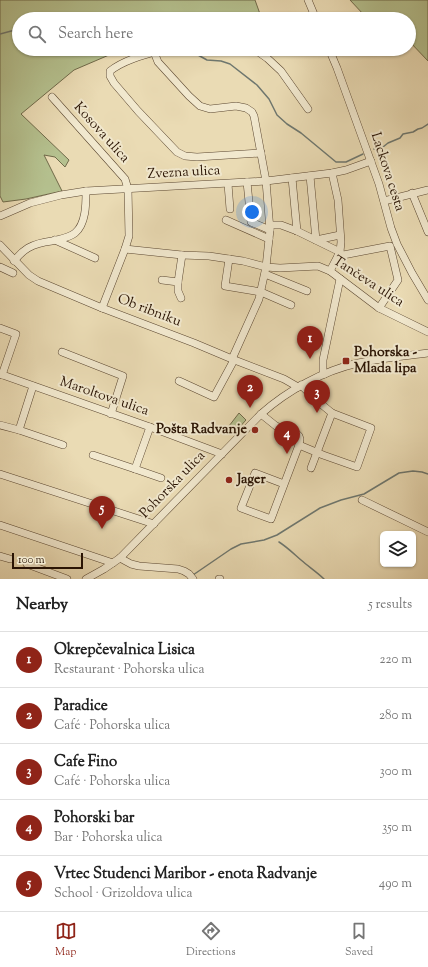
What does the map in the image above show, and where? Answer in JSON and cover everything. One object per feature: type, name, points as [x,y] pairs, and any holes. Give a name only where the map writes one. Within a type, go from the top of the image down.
[{"type":"street","points":[[308,0],[311,12]]},
{"type":"street","points":[[143,56],[116,66],[110,70],[110,76],[114,83],[138,111],[177,152],[185,156],[197,157],[261,153]]},
{"type":"street","points":[[156,56],[158,62],[200,106],[210,109],[236,106],[246,108],[252,112],[266,181],[270,227],[265,271],[259,299],[233,359],[214,397],[179,380]]},
{"type":"street","points":[[264,56],[281,71],[308,109]]},
{"type":"street","name":"Lackova cesta","points":[[332,56],[379,184],[397,244],[428,300]]},
{"type":"street","name":"Kosova ulica","points":[[52,97],[125,179],[128,189]]},
{"type":"street","name":"Zvezna ulica","points":[[0,216],[38,201],[86,191],[266,181],[332,173],[346,170],[371,161]]},
{"type":"street","points":[[330,271],[339,254],[341,242],[338,200],[332,173]]},
{"type":"street","points":[[310,176],[316,240]]},
{"type":"street","points":[[292,178],[297,231]]},
{"type":"street","points":[[247,182],[251,222],[270,227],[281,225],[316,240],[339,254],[390,246],[398,280],[379,308]]},
{"type":"street","points":[[228,184],[230,209]]},
{"type":"street","points":[[102,308],[129,236],[128,189]]},
{"type":"street","points":[[384,201],[428,190]]},
{"type":"street","points":[[14,261],[26,249],[34,245],[70,236],[75,233],[80,228],[84,217],[86,191]]},
{"type":"street","points":[[412,194],[428,232]]},
{"type":"street","points":[[226,220],[269,239]]},
{"type":"street","points":[[316,240],[340,236]]},
{"type":"street","points":[[55,240],[95,258]]},
{"type":"street","name":"Ob ribniku","points":[[0,245],[14,261],[38,281],[102,308],[194,342],[300,386]]},
{"type":"street","points":[[125,249],[182,255],[209,256],[243,261],[307,291]]},
{"type":"street","points":[[181,298],[178,291],[178,282],[182,255]]},
{"type":"street","points":[[229,259],[225,286],[260,292],[292,305]]},
{"type":"street","name":"Tančeva ulica","points":[[265,271],[280,268],[318,266],[330,271],[379,308],[428,332]]},
{"type":"street","points":[[0,267],[14,273]]},
{"type":"street","points":[[325,374],[324,360],[340,279]]},
{"type":"street","points":[[162,280],[178,282]]},
{"type":"street","points":[[0,328],[16,334],[1,375]]},
{"type":"street","points":[[62,352],[123,376],[110,414]]},
{"type":"street","name":"Pohorska ulica","points":[[86,579],[120,558],[261,414],[300,386],[325,374],[347,366],[368,361],[428,353]]},
{"type":"street","name":"Maroltova ulica","points":[[1,375],[222,454]]},
{"type":"street","points":[[19,430],[33,386]]},
{"type":"street","points":[[299,445],[358,467],[371,428],[332,413],[300,386]]},
{"type":"street","points":[[311,468],[332,413]]},
{"type":"street","points":[[261,414],[276,426],[296,433],[300,439],[299,445],[271,519],[241,508],[255,473],[284,484]]},
{"type":"street","points":[[0,425],[63,445]]},
{"type":"street","points":[[135,469],[150,427]]},
{"type":"street","points":[[93,456],[161,478]]},
{"type":"street","points":[[0,474],[154,524]]},
{"type":"street","points":[[362,500],[428,532]]},
{"type":"street","points":[[0,525],[113,563]]},
{"type":"street","points":[[0,556],[10,559]]},
{"type":"street","points":[[120,558],[131,564],[139,566],[178,569],[184,571],[192,577]]},
{"type":"street","points":[[27,564],[66,579]]},
{"type":"green space","points":[[0,0],[255,0],[259,12],[12,12],[12,56],[107,56],[74,70],[21,114],[69,160],[65,167],[55,157],[44,155],[62,191],[26,199],[3,202],[0,196]]},
{"type":"green space","points":[[350,0],[428,0],[428,61],[416,48],[416,12],[361,12]]},
{"type":"green space","points":[[239,413],[246,420],[237,430],[229,426]]},
{"type":"waterway","points":[[0,34],[12,31]]},
{"type":"waterway","points":[[200,56],[207,60],[221,61],[230,64],[257,85],[269,99],[277,115],[336,162],[346,162],[363,154]]},
{"type":"waterway","points":[[374,149],[383,147],[400,138],[403,134],[413,132],[428,124]]},
{"type":"waterway","points":[[193,575],[231,549],[241,544],[264,540],[277,535],[320,508],[341,500],[364,494],[399,473],[413,471],[428,474]]},
{"type":"waterway","points":[[279,542],[324,579]]},
{"type":"place","name":"Okrepčevalnica Lisica","points":[[310,359]]},
{"type":"place","name":"Pohorska - Mlada lipa","points":[[346,361]]},
{"type":"place","name":"Paradice","points":[[250,408]]},
{"type":"place","name":"Cafe Fino","points":[[317,413]]},
{"type":"place","name":"Pošta Radvanje","points":[[255,430]]},
{"type":"place","name":"Pohorski bar","points":[[287,454]]},
{"type":"place","name":"Jager","points":[[229,480]]},
{"type":"place","name":"Vrtec Studenci Maribor - enota Radvanje","points":[[102,529]]}]
